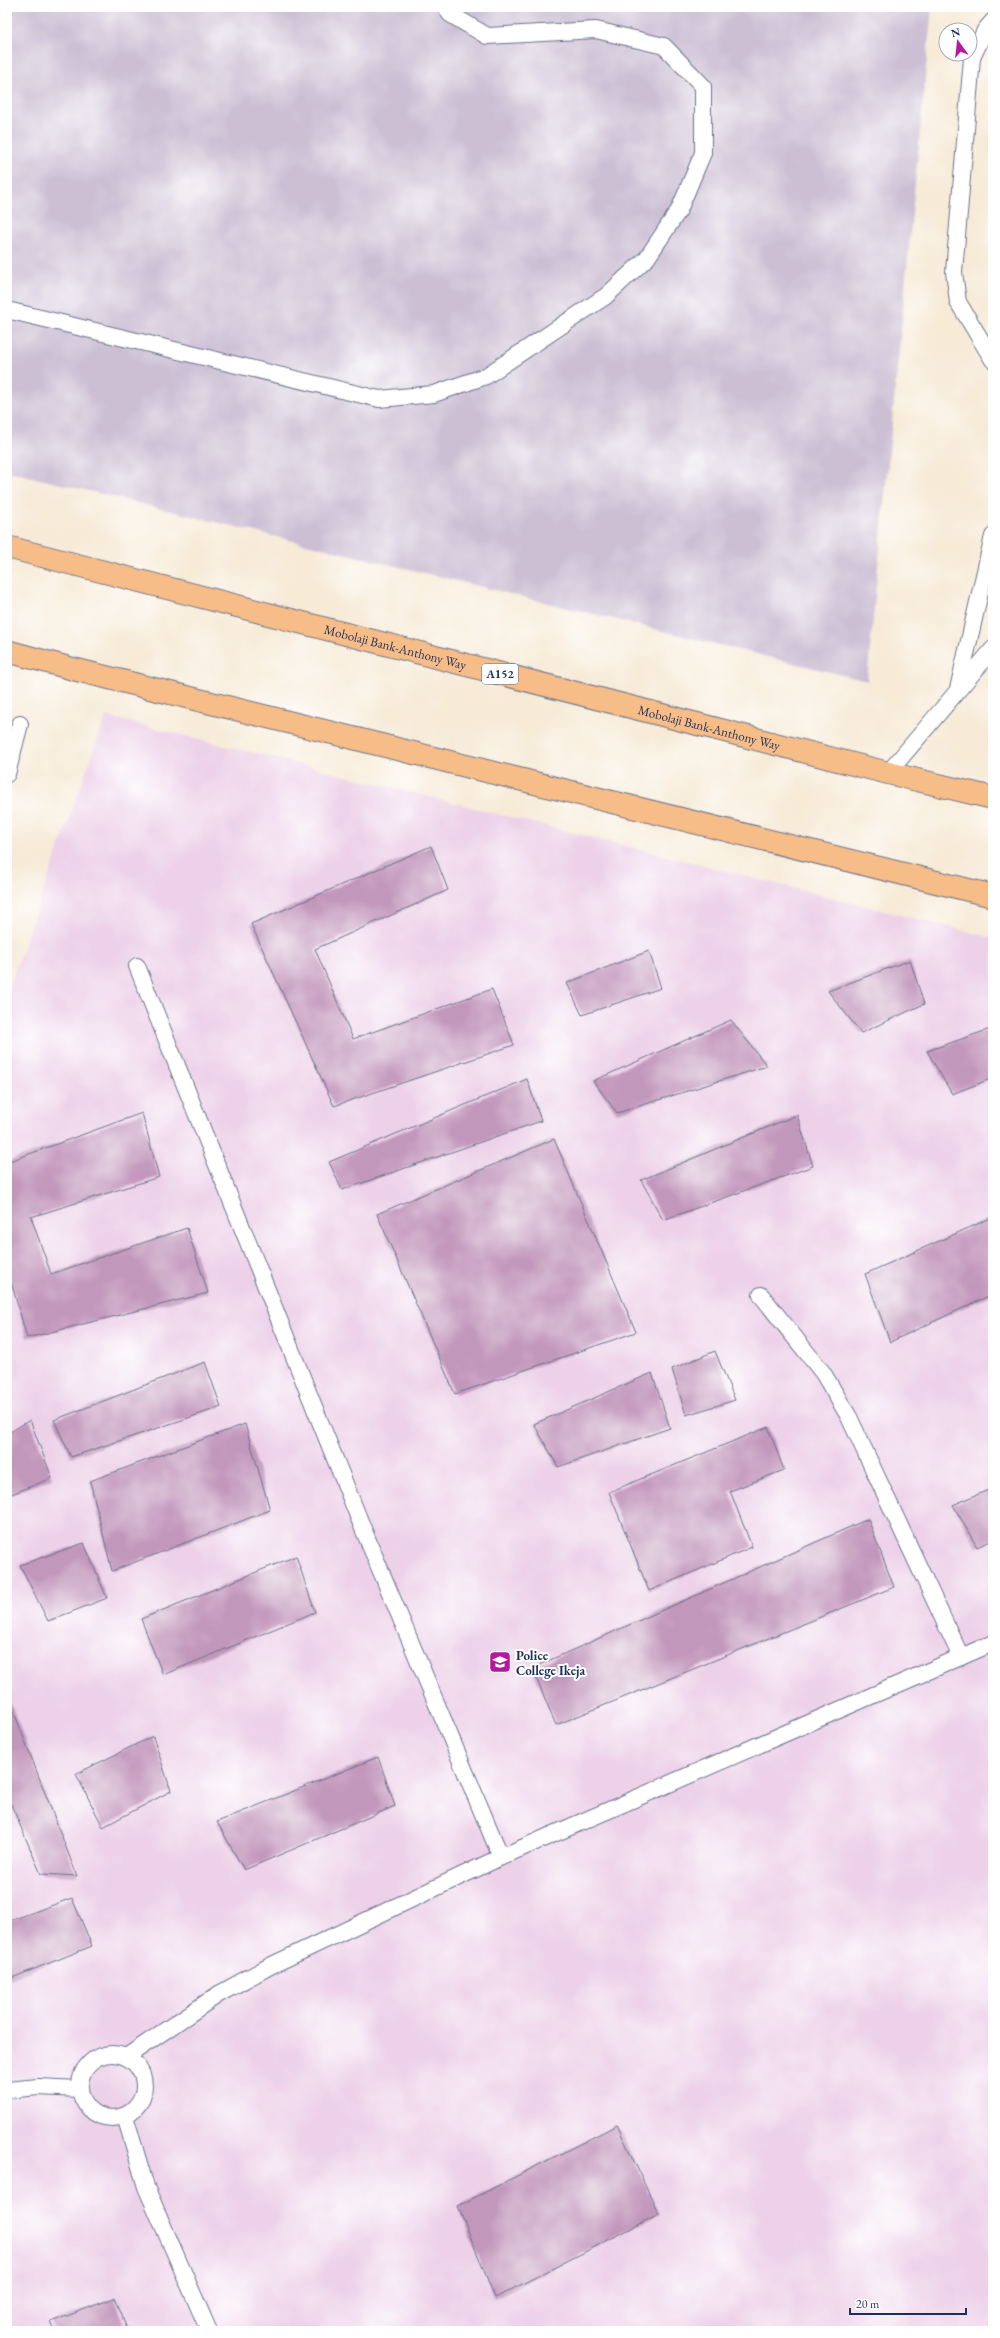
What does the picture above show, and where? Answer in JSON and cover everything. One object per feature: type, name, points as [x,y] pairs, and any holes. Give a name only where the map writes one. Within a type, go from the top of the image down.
[{"type":"main road","name":"Mobolaji Bank-Anthony Way","points":[[7,547],[888,773],[993,798]]},
{"type":"main road","points":[[7,651],[73,669],[993,896]]},
{"type":"lane","points":[[7,310],[379,399],[434,394],[486,376],[606,296],[648,258],[679,210],[703,153],[703,86],[664,46],[596,30],[487,36],[450,14],[446,7]]},
{"type":"lane","points":[[993,21],[985,30],[972,58],[954,272],[958,302],[993,360]]},
{"type":"lane","points":[[957,692],[993,536]]},
{"type":"lane","points":[[888,773],[993,649]]},
{"type":"lane","points":[[7,774],[20,724]]},
{"type":"lane","points":[[137,966],[364,1531],[500,1857]]},
{"type":"lane","points":[[762,1296],[823,1374],[849,1417],[961,1657]]},
{"type":"lane","points":[[126,2057],[219,1994],[270,1966],[500,1857],[993,1643]]},
{"type":"lane","points":[[110,2054],[126,2057],[137,2067],[144,2080],[143,2094],[136,2107],[125,2116],[110,2118],[94,2114],[84,2104],[79,2089],[83,2072],[94,2060],[110,2054]]},
{"type":"lane","points":[[7,2090],[38,2086],[79,2089]]},
{"type":"lane","points":[[125,2116],[146,2186],[209,2331]]},
{"type":"shaded area","points":[[7,7],[932,7],[867,681],[7,471]]},
{"type":"shaded area","name":"Police College Ikeja","points":[[106,716],[993,938],[993,2331],[7,2331],[7,993]]},
{"type":"building","points":[[431,846],[448,890],[315,949],[353,1039],[492,989],[514,1045],[334,1106],[251,924]]},
{"type":"building","points":[[649,951],[661,988],[582,1015],[567,983]]},
{"type":"building","points":[[910,960],[924,1004],[861,1033],[828,991]]},
{"type":"building","points":[[731,1020],[767,1066],[617,1113],[593,1081]]},
{"type":"building","points":[[993,1028],[993,1078],[952,1094],[927,1051]]},
{"type":"building","points":[[527,1079],[541,1121],[342,1190],[329,1162]]},
{"type":"building","points":[[142,1113],[159,1177],[31,1217],[51,1274],[187,1228],[208,1293],[27,1338],[7,1267],[7,1162]]},
{"type":"building","points":[[797,1115],[813,1166],[663,1220],[641,1180]]},
{"type":"building","points":[[554,1139],[636,1332],[455,1394],[377,1214]]},
{"type":"building","points":[[993,1217],[993,1294],[890,1342],[865,1274]]},
{"type":"building","points":[[715,1351],[735,1400],[686,1415],[672,1369]]},
{"type":"building","points":[[205,1362],[221,1407],[71,1457],[54,1420]]},
{"type":"building","points":[[652,1373],[670,1428],[558,1467],[534,1424]]},
{"type":"building","points":[[30,1420],[52,1478],[7,1496],[7,1434]]},
{"type":"building","points":[[245,1424],[270,1510],[112,1571],[90,1481]]},
{"type":"building","points":[[768,1427],[784,1470],[730,1491],[752,1547],[649,1591],[609,1492]]},
{"type":"building","points":[[993,1488],[993,1540],[977,1547],[953,1505]]},
{"type":"building","points":[[868,1519],[894,1587],[556,1725],[532,1668]]},
{"type":"building","points":[[84,1543],[107,1598],[48,1621],[20,1565]]},
{"type":"building","points":[[296,1556],[315,1612],[163,1675],[141,1619]]},
{"type":"building","points":[[7,1694],[77,1876],[41,1874],[11,1804],[7,1806]]},
{"type":"building","points":[[153,1736],[171,1791],[103,1827],[76,1774]]},
{"type":"building","points":[[378,1757],[395,1806],[244,1870],[217,1822]]},
{"type":"building","points":[[72,1898],[92,1946],[7,1980],[7,1922]]},
{"type":"building","points":[[617,2125],[659,2214],[495,2298],[458,2206]]},
{"type":"building","points":[[114,2298],[128,2331],[55,2331],[51,2322]]},
{"type":"place","name":"Police College Ikeja","points":[[500,1662]]}]
